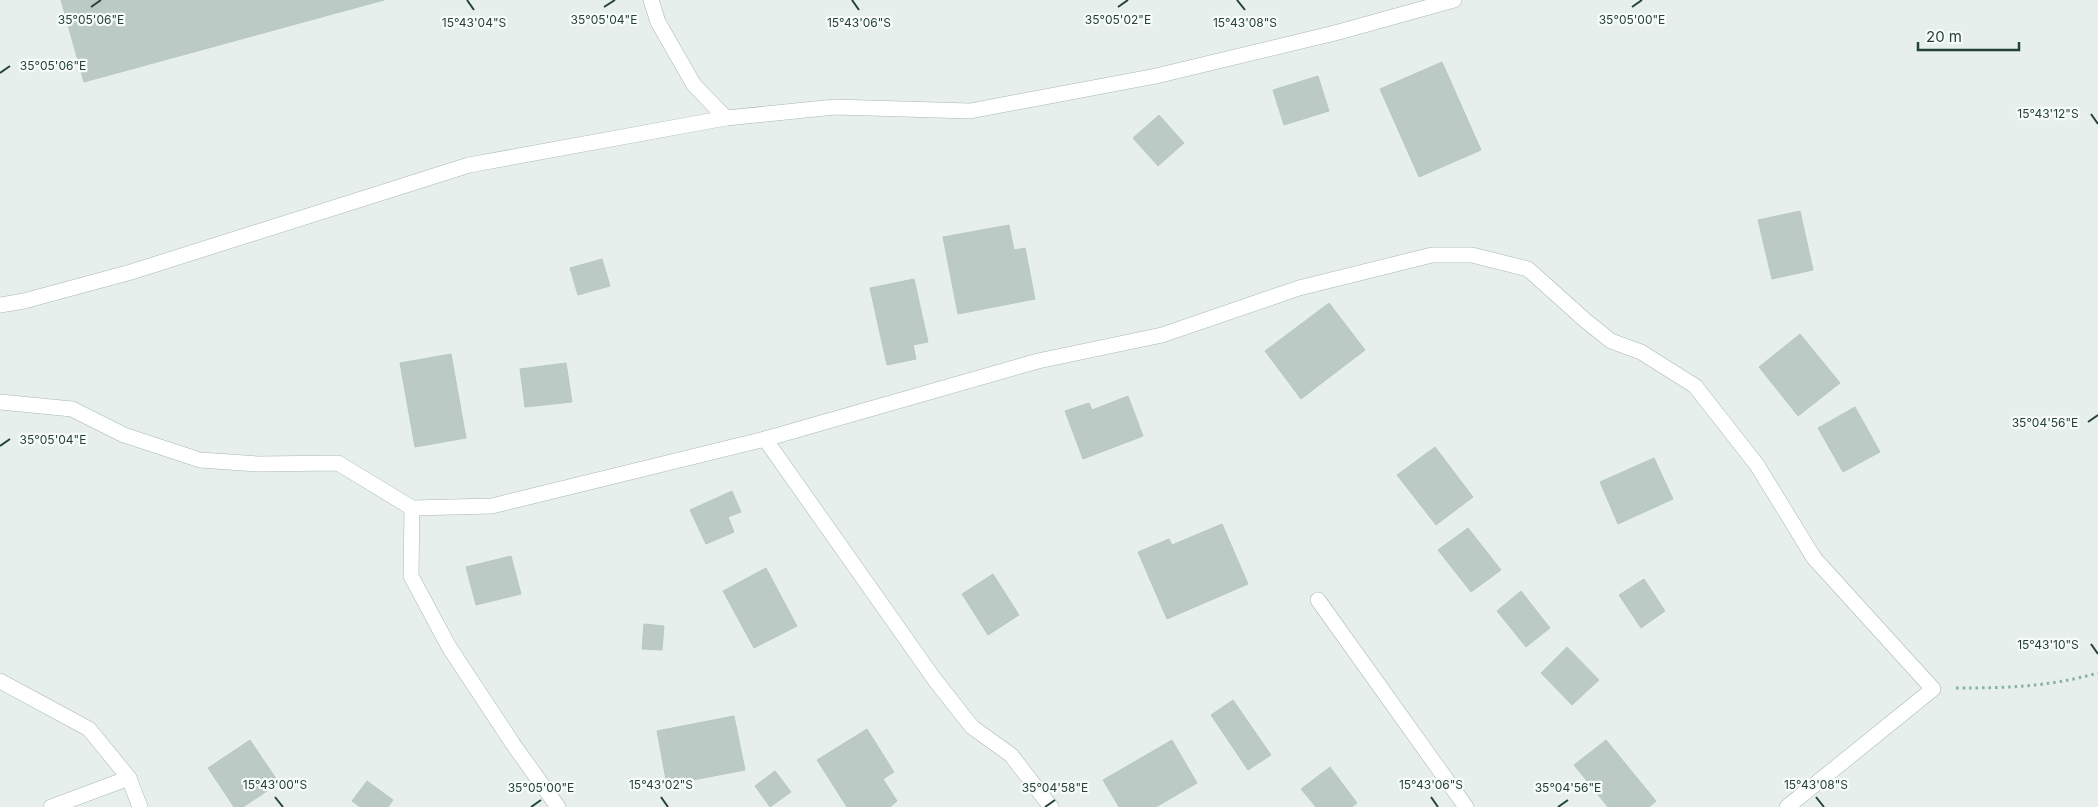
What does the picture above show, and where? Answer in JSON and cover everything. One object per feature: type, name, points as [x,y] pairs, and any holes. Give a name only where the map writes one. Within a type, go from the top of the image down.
[{"type":"street","points":[[651,0],[658,22],[694,85],[726,118]]},
{"type":"street","points":[[0,305],[24,301],[131,272],[469,166],[726,118],[835,108],[970,111],[1156,76],[1335,33],[1454,0]]},
{"type":"street","points":[[0,402],[72,409],[124,435],[200,460],[258,464],[338,463],[412,508],[492,506],[765,439],[1038,362],[1162,335],[1299,288],[1432,255],[1472,255],[1528,269],[1586,322],[1611,341],[1641,352],[1695,386],[1757,465],[1814,558],[1933,688],[1787,807]]},
{"type":"street","points":[[765,439],[935,680],[972,727],[1011,755],[1051,807]]},
{"type":"street","points":[[412,508],[411,576],[449,647],[513,744],[558,807]]},
{"type":"street","points":[[1318,600],[1466,807]]},
{"type":"street","points":[[0,681],[89,729],[129,778],[140,807]]},
{"type":"street","points":[[51,807],[129,778]]},
{"type":"path","points":[[1933,688],[2007,688],[2059,684],[2098,673]]},
{"type":"building","points":[[61,0],[384,0],[84,82]]},
{"type":"building","points":[[1442,62],[1481,150],[1419,177],[1380,89]]},
{"type":"building","points":[[1318,76],[1329,111],[1284,125],[1273,90]]},
{"type":"building","points":[[1159,115],[1184,143],[1158,166],[1133,138]]},
{"type":"building","points":[[1800,211],[1813,270],[1772,279],[1758,220]]},
{"type":"building","points":[[1009,225],[1014,250],[1025,248],[1035,299],[958,314],[943,237]]},
{"type":"building","points":[[602,259],[610,286],[578,295],[570,268]]},
{"type":"building","points":[[914,279],[928,342],[913,345],[916,359],[887,365],[870,288]]},
{"type":"building","points":[[1329,303],[1365,350],[1301,399],[1265,351]]},
{"type":"building","points":[[1800,334],[1840,383],[1798,416],[1759,367]]},
{"type":"building","points":[[451,354],[466,438],[415,447],[400,363]]},
{"type":"building","points":[[566,363],[572,402],[525,407],[520,369]]},
{"type":"building","points":[[1128,396],[1143,436],[1083,459],[1065,411],[1089,403],[1092,410]]},
{"type":"building","points":[[1855,407],[1880,452],[1843,472],[1818,428]]},
{"type":"building","points":[[1435,447],[1473,497],[1436,525],[1397,475]]},
{"type":"building","points":[[1654,458],[1673,499],[1618,524],[1600,482]]},
{"type":"building","points":[[732,491],[741,512],[728,517],[734,532],[706,544],[690,510]]},
{"type":"building","points":[[1222,524],[1248,584],[1167,619],[1138,552],[1169,539],[1172,545]]},
{"type":"building","points":[[1468,528],[1501,570],[1471,592],[1438,550]]},
{"type":"building","points":[[511,556],[521,594],[476,605],[466,567]]},
{"type":"building","points":[[766,568],[797,626],[754,648],[723,591]]},
{"type":"building","points":[[993,574],[1019,615],[988,635],[962,594]]},
{"type":"building","points":[[1644,579],[1665,611],[1641,628],[1619,595]]},
{"type":"building","points":[[1521,591],[1550,628],[1526,647],[1497,611]]},
{"type":"building","points":[[644,624],[664,626],[662,650],[642,649]]},
{"type":"building","points":[[1567,647],[1599,680],[1572,705],[1541,673]]},
{"type":"building","points":[[1233,700],[1271,755],[1248,770],[1211,715]]},
{"type":"building","points":[[734,716],[745,770],[667,785],[657,731]]},
{"type":"building","points":[[867,729],[894,772],[883,779],[897,801],[890,807],[847,807],[817,760]]},
{"type":"building","points":[[250,740],[279,783],[243,807],[234,807],[208,768]]},
{"type":"building","points":[[1172,740],[1197,783],[1156,807],[1119,807],[1103,780]]},
{"type":"building","points":[[1606,740],[1656,801],[1649,807],[1608,807],[1574,765]]},
{"type":"building","points":[[1330,767],[1357,803],[1352,807],[1316,807],[1301,789]]},
{"type":"building","points":[[775,771],[791,792],[770,807],[755,786]]},
{"type":"building","points":[[367,781],[393,800],[388,807],[360,807],[352,801]]}]
